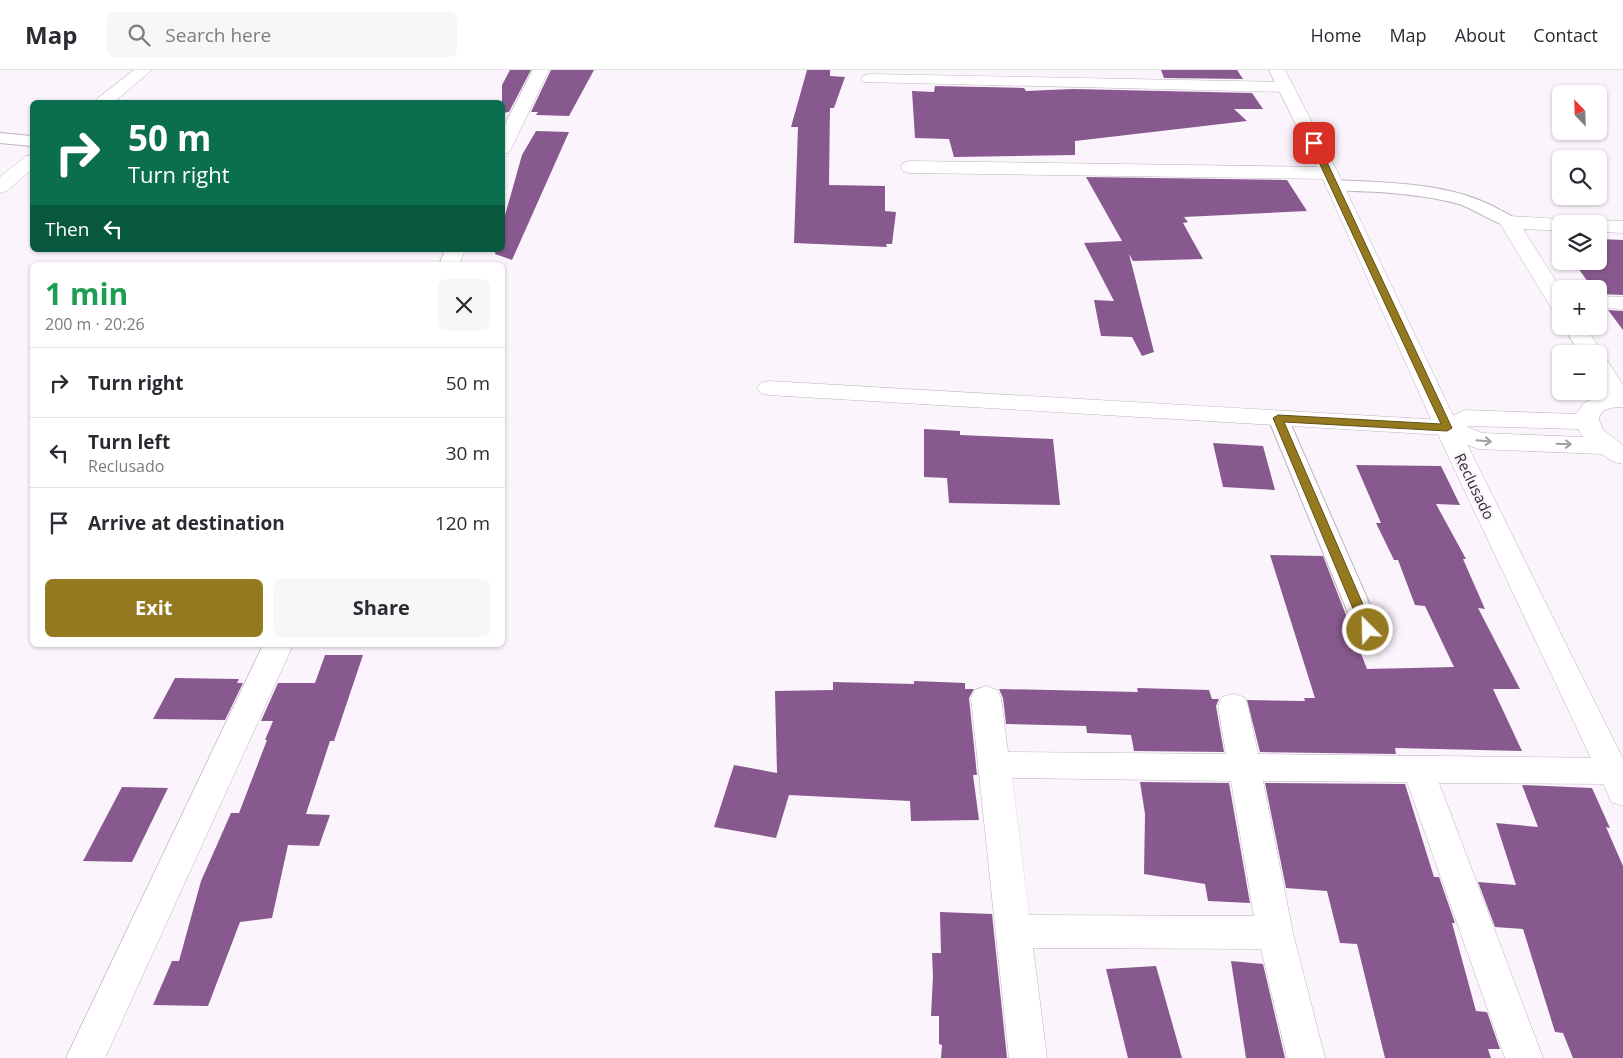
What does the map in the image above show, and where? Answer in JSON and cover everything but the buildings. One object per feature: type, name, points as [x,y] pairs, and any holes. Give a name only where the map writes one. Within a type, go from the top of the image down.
[{"type":"street","points":[[106,100],[144,70]]},
{"type":"street","points":[[505,143],[541,70]]},
{"type":"street","points":[[869,79],[1282,79]]},
{"type":"street","name":"Reclusado","points":[[1282,79],[1332,179],[1447,428],[1618,782]]},
{"type":"street","points":[[0,187],[30,162]]},
{"type":"street","points":[[910,167],[1332,179]]},
{"type":"street","points":[[1509,222],[1552,224]]},
{"type":"street","points":[[1509,222],[1552,289]]},
{"type":"street","points":[[1607,227],[1623,228]]},
{"type":"street","points":[[1607,302],[1623,303]]},
{"type":"street","points":[[1607,377],[1622,400],[1605,401],[1594,406],[1587,413],[1587,422],[1593,434],[1614,451]]},
{"type":"street","points":[[769,388],[1447,428],[1478,441],[1614,451]]},
{"type":"street","points":[[1447,428],[1464,418],[1587,422]]},
{"type":"street","points":[[85,1058],[277,647]]},
{"type":"street","points":[[986,698],[1028,1058]]},
{"type":"street","points":[[1233,706],[1275,933],[1306,1058]]},
{"type":"street","points":[[993,765],[1418,769],[1618,782]]},
{"type":"street","points":[[1418,769],[1524,1058]]},
{"type":"street","points":[[1013,931],[1275,933]]},
{"type":"lane","points":[[0,138],[30,141]]},
{"type":"lane","points":[[1332,179],[1450,195],[1476,204],[1509,222]]},
{"type":"lane","points":[[1278,418],[1368,630]]},
{"type":"route","points":[[1314,143],[1447,428],[1278,418],[1288,446],[1368,630]]}]
